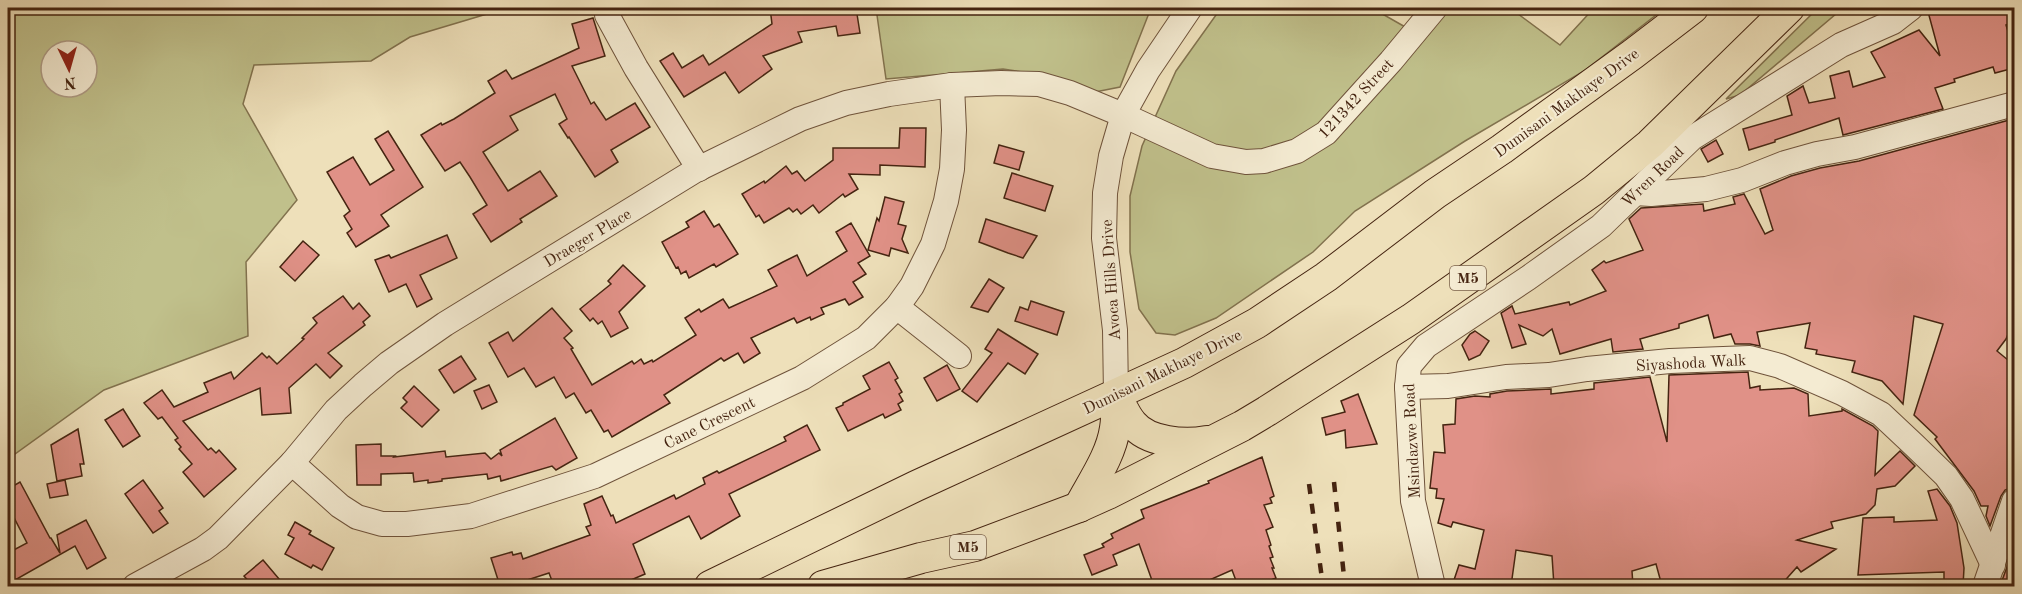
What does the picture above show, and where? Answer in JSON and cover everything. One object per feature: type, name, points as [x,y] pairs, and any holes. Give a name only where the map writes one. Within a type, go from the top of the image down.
[{"type":"main road","name":"Dumisani Makhaye Drive","points":[[710,586],[916,486],[1116,395],[1220,344],[1257,323],[1316,284],[1435,194],[1502,149],[1693,8]]},
{"type":"main road","name":"M5","points":[[823,586],[921,558],[975,546],[1079,507],[1267,411],[1411,319],[1594,190],[1650,144],[1789,8]]},
{"type":"main road","points":[[1116,395],[1133,426],[1148,434],[1181,442],[1195,443],[1213,440]]},
{"type":"main road","points":[[1079,507],[1112,441],[1115,428],[1116,395]]},
{"type":"street","name":"Avoca Hills Drive","points":[[1116,395],[1114,330],[1104,238],[1105,193],[1109,165],[1123,115],[1148,70],[1190,8]]},
{"type":"street","name":"121342 Street","points":[[1123,115],[1212,156],[1246,162],[1281,157],[1312,143],[1326,132],[1391,61],[1435,8]]},
{"type":"street","name":"Wren Road","points":[[1408,376],[1426,346],[1601,226],[1692,138],[1841,45],[1893,22],[1911,8]]},
{"type":"street","points":[[607,15],[636,68],[699,168]]},
{"type":"street","name":"Draeger Place","points":[[135,586],[203,549],[218,538],[292,463],[336,410],[389,363],[445,324],[699,168],[800,119],[846,103],[889,94],[952,85],[1001,83],[1038,84],[1070,93],[1123,115]]},
{"type":"street","name":"Cane Crescent","points":[[292,463],[340,506],[357,517],[382,524],[407,524],[471,516],[596,476],[802,378],[866,338],[897,308],[912,286],[933,244],[946,201],[952,169],[954,130],[952,85]]},
{"type":"street","points":[[1635,193],[1651,194],[1706,189],[1742,180],[1785,163],[1817,154],[1855,147],[2014,104]]},
{"type":"street","points":[[897,308],[959,356]]},
{"type":"street","name":"Siyashoda Walk","points":[[1408,376],[1448,386],[1506,377],[1549,375],[1587,369],[1670,362],[1750,358],[1780,366],[1842,393],[1881,414],[1946,476],[1962,499],[1989,576]]},
{"type":"street","name":"Msindazwe Road","points":[[1408,376],[1413,501],[1433,586]]},
{"type":"street","points":[[1989,576],[2014,501]]},
{"type":"green space","points":[[8,8],[507,8],[410,37],[371,61],[254,65],[243,104],[297,200],[246,262],[248,336],[104,390],[8,459]]},
{"type":"green space","points":[[876,8],[1151,8],[1120,87],[1095,92],[1055,77],[1003,69],[886,79]]},
{"type":"green space","points":[[1221,8],[1372,8],[1407,28],[1434,8],[1510,8],[1560,45],[1594,8],[1665,8],[1584,71],[1465,141],[1355,211],[1313,252],[1216,318],[1175,335],[1156,333],[1139,309],[1130,252],[1130,196],[1142,146],[1176,71]]},
{"type":"green space","points":[[1818,8],[1843,8],[1740,95],[1726,99]]},
{"type":"building","points":[[770,8],[856,8],[860,33],[838,36],[836,26],[798,32],[802,42],[763,56],[772,69],[739,93],[725,72],[684,97],[660,61],[673,53],[682,68],[703,55],[709,65],[772,24]]},
{"type":"building","points":[[1927,8],[2006,8],[2011,23],[2006,25],[2014,52],[2014,68],[1995,73],[1993,67],[1954,79],[1955,82],[1935,88],[1943,109],[1843,135],[1839,118],[1749,150],[1743,129],[1792,115],[1787,96],[1803,86],[1809,103],[1835,98],[1830,76],[1849,71],[1853,87],[1885,77],[1871,52],[1919,30],[1940,56]]},
{"type":"building","points":[[593,18],[605,56],[572,66],[591,104],[594,102],[606,120],[635,103],[650,127],[611,150],[618,162],[595,177],[559,124],[567,119],[555,94],[510,116],[518,130],[483,152],[508,191],[540,171],[557,196],[520,219],[522,222],[491,242],[473,214],[487,205],[470,177],[460,162],[445,171],[421,135],[441,123],[442,125],[454,119],[495,93],[488,81],[506,70],[512,79],[579,48],[572,24]]},
{"type":"building","points":[[2013,119],[2014,320],[2006,339],[1997,351],[2014,365],[2014,479],[2013,487],[2005,490],[2001,496],[1990,526],[1986,516],[1988,506],[1981,506],[1974,491],[1935,439],[1937,437],[1914,415],[1943,324],[1914,316],[1903,404],[1882,381],[1852,372],[1855,361],[1816,354],[1817,350],[1805,348],[1810,323],[1757,332],[1760,346],[1735,344],[1731,334],[1714,338],[1708,315],[1679,324],[1679,328],[1640,339],[1643,349],[1613,352],[1611,339],[1560,354],[1552,329],[1543,336],[1519,325],[1526,344],[1512,348],[1501,313],[1512,306],[1515,314],[1569,302],[1570,305],[1606,291],[1592,270],[1604,261],[1606,263],[1643,250],[1629,219],[1641,208],[1703,204],[1704,211],[1735,204],[1733,197],[1744,194],[1765,234],[1773,230],[1760,189],[1791,176],[1859,161]]},
{"type":"building","points":[[900,128],[926,128],[925,167],[880,165],[880,175],[849,174],[858,189],[845,197],[843,194],[819,213],[813,205],[801,214],[797,209],[793,212],[789,208],[764,223],[759,215],[756,217],[742,194],[764,181],[765,183],[786,166],[792,174],[797,171],[805,181],[833,160],[833,148],[899,148]]},
{"type":"building","points":[[388,131],[423,187],[381,215],[389,226],[356,247],[347,233],[352,229],[344,216],[350,211],[327,172],[353,157],[370,185],[394,170],[375,139]]},
{"type":"building","points":[[1716,140],[1723,154],[1708,162],[1701,149]]},
{"type":"building","points":[[999,145],[1024,152],[1019,170],[994,163]]},
{"type":"building","points":[[1012,173],[1053,186],[1045,211],[1004,198]]},
{"type":"building","points":[[885,197],[904,202],[898,224],[906,226],[902,239],[908,253],[891,248],[889,256],[868,250]]},
{"type":"building","points":[[704,211],[714,227],[719,224],[738,254],[716,267],[714,264],[689,278],[686,271],[681,274],[678,267],[676,268],[662,242],[689,227],[686,222]]},
{"type":"building","points":[[986,219],[1037,236],[1023,258],[979,242]]},
{"type":"building","points":[[851,223],[870,256],[858,263],[866,274],[853,282],[863,297],[849,305],[845,299],[821,308],[824,314],[811,320],[810,317],[797,323],[794,318],[751,338],[760,353],[744,363],[738,353],[724,361],[721,358],[664,395],[670,403],[612,437],[608,430],[604,432],[591,410],[586,413],[574,393],[566,398],[554,377],[536,387],[524,368],[508,377],[489,343],[508,332],[513,341],[552,308],[572,331],[564,338],[573,348],[571,349],[592,385],[632,361],[634,364],[641,359],[644,364],[652,360],[653,362],[696,335],[685,318],[699,309],[701,312],[723,299],[729,308],[777,286],[768,270],[783,262],[797,255],[807,276],[847,251],[836,232]]},
{"type":"building","points":[[447,235],[457,258],[420,275],[432,299],[417,307],[406,284],[389,292],[375,260],[389,255],[391,258]]},
{"type":"building","points":[[303,241],[319,255],[295,281],[280,267]]},
{"type":"building","points":[[623,265],[645,286],[619,312],[628,328],[611,337],[602,321],[598,324],[593,318],[590,321],[580,309],[611,284],[608,281]]},
{"type":"building","points":[[989,279],[1004,288],[988,312],[971,307]]},
{"type":"building","points":[[343,296],[353,309],[359,303],[370,316],[363,322],[365,325],[328,353],[342,366],[330,378],[316,364],[289,388],[291,413],[262,415],[260,388],[183,421],[208,450],[211,448],[216,453],[219,450],[236,469],[204,497],[183,472],[192,464],[179,449],[181,447],[175,440],[178,438],[162,417],[158,419],[144,403],[162,390],[174,407],[208,392],[204,383],[231,372],[234,379],[262,353],[277,364],[304,339],[302,338],[317,323],[313,318]]},
{"type":"building","points":[[1031,301],[1064,312],[1057,335],[1015,321],[1020,307],[1028,310]]},
{"type":"building","points":[[998,329],[1038,354],[1025,374],[1008,363],[977,402],[962,391],[992,353],[985,349]]},
{"type":"building","points":[[1475,331],[1489,341],[1480,355],[1469,360],[1462,345]]},
{"type":"building","points":[[461,356],[476,379],[454,393],[439,370]]},
{"type":"building","points":[[889,362],[898,378],[895,380],[902,392],[899,394],[903,401],[898,404],[901,410],[885,418],[883,414],[848,431],[836,408],[870,389],[863,376]]},
{"type":"building","points":[[947,365],[960,389],[937,401],[924,378]]},
{"type":"building","points":[[1748,372],[1750,388],[1760,386],[1760,390],[1794,388],[1808,394],[1809,416],[1842,411],[1842,409],[1873,426],[1878,431],[1875,475],[1900,451],[1915,466],[1895,486],[1877,489],[1875,505],[1866,514],[1831,522],[1833,528],[1797,540],[1836,549],[1801,572],[1797,567],[1780,586],[1662,586],[1656,564],[1632,571],[1633,586],[1554,586],[1552,556],[1516,550],[1511,586],[1452,586],[1459,565],[1475,569],[1484,530],[1453,522],[1451,527],[1438,523],[1444,499],[1436,498],[1437,489],[1430,488],[1434,452],[1445,453],[1443,425],[1455,424],[1456,399],[1475,396],[1490,397],[1490,394],[1507,391],[1551,389],[1551,394],[1594,389],[1594,383],[1650,377],[1667,442],[1669,375]]},
{"type":"building","points":[[489,385],[497,402],[482,409],[474,391]]},
{"type":"building","points":[[414,386],[439,410],[422,427],[401,408],[407,402],[403,398]]},
{"type":"building","points":[[1358,394],[1377,444],[1346,448],[1345,430],[1326,435],[1322,418],[1345,412],[1341,401]]},
{"type":"building","points":[[123,409],[140,436],[123,447],[105,420]]},
{"type":"building","points":[[555,418],[577,458],[556,470],[552,466],[501,481],[500,476],[488,479],[487,474],[442,479],[442,481],[428,483],[428,480],[414,482],[413,473],[381,474],[381,485],[357,485],[356,445],[381,444],[381,456],[394,457],[445,451],[446,457],[485,453],[491,459],[499,453],[502,456],[500,450]]},
{"type":"building","points":[[807,425],[820,450],[729,494],[740,516],[701,539],[689,516],[633,544],[645,574],[617,586],[554,586],[549,573],[521,582],[522,586],[500,586],[491,558],[512,552],[513,555],[521,553],[523,559],[590,535],[586,527],[591,525],[584,504],[602,496],[616,523],[674,495],[676,499],[705,484],[703,478],[717,471],[719,473],[786,441],[784,437]]},
{"type":"building","points":[[78,429],[84,464],[80,464],[82,476],[57,481],[51,445]]},
{"type":"building","points":[[1262,457],[1274,496],[1270,498],[1272,503],[1264,505],[1273,527],[1266,530],[1273,557],[1270,558],[1274,568],[1272,568],[1276,578],[1255,586],[1238,586],[1232,570],[1196,586],[1154,586],[1139,544],[1113,555],[1117,565],[1092,575],[1084,555],[1104,547],[1102,544],[1113,538],[1111,534],[1144,518],[1141,510],[1209,483],[1208,481]]},
{"type":"building","points":[[65,480],[68,495],[50,498],[47,484]]},
{"type":"building","points":[[143,480],[163,508],[159,511],[168,523],[153,533],[125,494]]},
{"type":"building","points":[[20,482],[60,553],[57,535],[86,520],[106,558],[87,569],[75,546],[8,584],[8,553],[27,543],[8,506],[8,489]]},
{"type":"building","points":[[1937,489],[1950,506],[1957,523],[1964,568],[1963,586],[1944,586],[1944,572],[1858,575],[1863,518],[1894,517],[1894,522],[1937,520],[1928,491]]},
{"type":"building","points":[[295,522],[311,531],[309,534],[334,548],[322,570],[313,565],[311,568],[285,554],[294,538],[288,535]]},
{"type":"building","points":[[2014,544],[2014,586],[2000,586],[2007,567]]},
{"type":"building","points":[[263,560],[285,586],[253,586],[244,576]]},
{"type":"railway","points":[[1334,482],[1345,586]]},
{"type":"railway","points":[[1309,484],[1323,586]]}]
